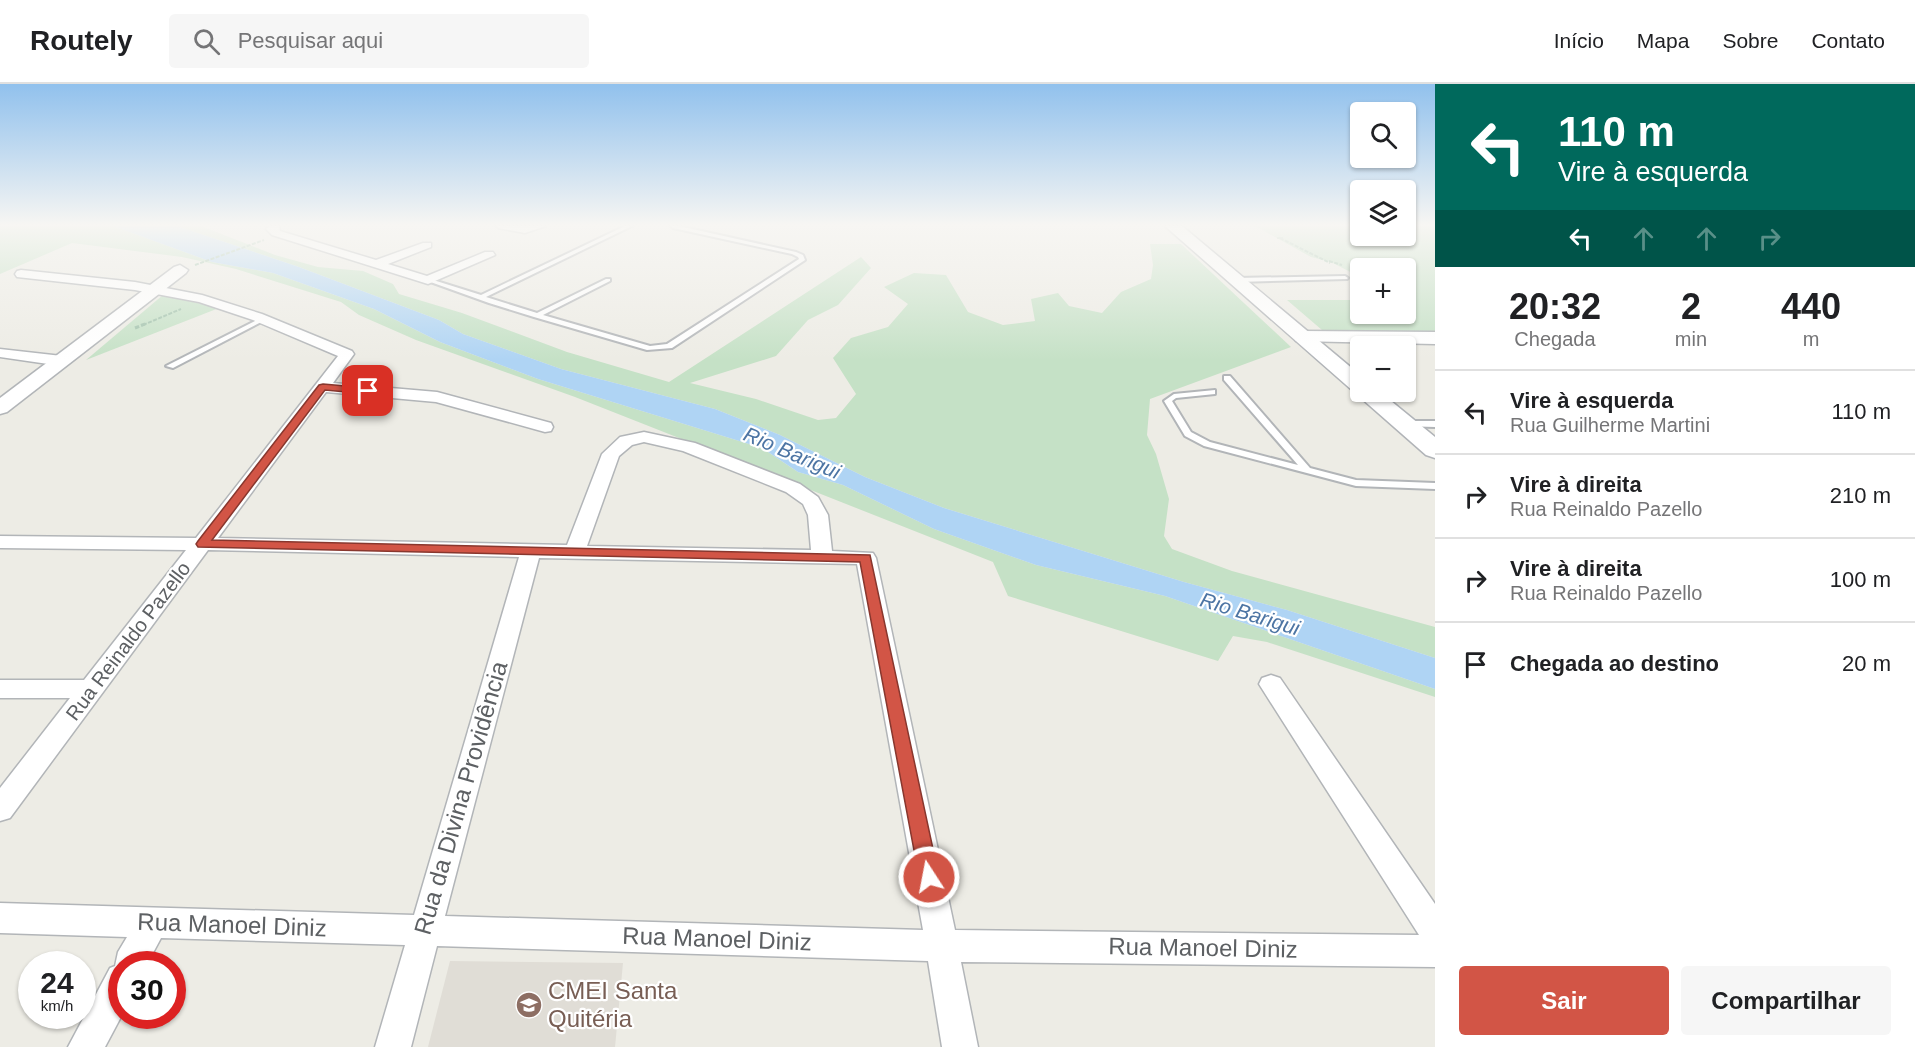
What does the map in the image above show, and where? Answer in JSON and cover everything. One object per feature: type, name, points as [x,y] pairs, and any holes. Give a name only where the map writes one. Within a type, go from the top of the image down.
[{"type":"main road","points":[[1226,271],[1350,377]]},
{"type":"main road","points":[[1379,402],[1435,450]]},
{"type":"street","points":[[0,408],[182,271]]},
{"type":"street","points":[[399,271],[428,280],[450,271]]},
{"type":"street","points":[[21,274],[156,289],[204,300],[263,319]]},
{"type":"street","name":"Rua Reinaldo Pazello","points":[[0,809],[347,354],[263,319]]},
{"type":"street","points":[[1303,337],[1435,338]]},
{"type":"street","points":[[0,353],[62,361]]},
{"type":"street","points":[[323,387],[437,397],[545,427]]},
{"type":"street","points":[[575,551],[611,454],[626,441],[644,437],[689,447],[793,488],[811,501],[818,515],[822,557]]},
{"type":"street","points":[[0,542],[531,550],[866,558],[960,1047]]},
{"type":"street","name":"Rua da Divina Providência","points":[[393,1047],[531,550]]},
{"type":"street","points":[[1271,684],[1435,931]]},
{"type":"street","points":[[0,689],[92,689]]},
{"type":"street","name":"Rua Manoel Diniz","points":[[0,918],[942,946],[1435,951]]},
{"type":"street","points":[[137,951],[152,922]]},
{"type":"street","points":[[86,1047],[108,1006]]},
{"type":"lane","points":[[482,297],[536,271]]},
{"type":"lane","points":[[428,280],[536,316],[650,348],[669,346],[785,271]]},
{"type":"lane","points":[[1236,279],[1345,278]]},
{"type":"lane","points":[[536,316],[608,280]]},
{"type":"lane","points":[[170,366],[263,319]]},
{"type":"lane","points":[[1227,378],[1307,470]]},
{"type":"lane","points":[[1212,392],[1173,396],[1168,401],[1188,434],[1207,444],[1356,483],[1435,486]]},
{"type":"lane","points":[[1404,424],[1435,424]]},
{"type":"path","points":[[126,332],[204,300]]},
{"type":"shaded area","name":"CMEI Santa Quitéria","points":[[450,961],[623,963],[615,1047],[428,1047]]},
{"type":"green space","points":[[242,271],[273,273],[374,309],[440,342],[538,379],[762,448],[798,472],[843,485],[934,529],[1036,565],[1165,596],[1435,689],[1435,697],[1267,642],[1233,636],[1218,661],[1008,596],[993,562],[575,397],[416,340],[359,315],[341,302]]},
{"type":"green space","points":[[309,271],[363,271],[393,284],[399,294],[462,313],[567,352],[669,382],[840,271],[868,271],[838,305],[808,320],[776,356],[690,383],[756,399],[818,420],[836,418],[856,394],[833,358],[851,338],[888,327],[908,304],[884,287],[914,273],[946,275],[968,312],[1003,325],[1035,321],[1031,299],[1058,293],[1069,306],[1102,313],[1121,292],[1151,279],[1152,271],[1210,271],[1291,347],[1150,399],[1147,435],[1156,454],[1169,499],[1164,536],[1172,549],[1232,571],[1435,627],[1435,658],[1287,610],[1184,582],[944,508],[865,477],[780,435],[715,409],[561,369],[463,334],[439,320]]},
{"type":"green space","points":[[1416,271],[1435,271],[1435,332],[1322,330],[1287,300],[1350,300],[1350,324],[1416,324]]},
{"type":"green space","points":[[163,295],[219,308],[86,360]]},
{"type":"water","name":"Rio Barigui","points":[[262,271],[309,271],[439,320],[463,334],[561,369],[715,409],[780,435],[865,477],[944,508],[1184,582],[1287,610],[1435,658],[1435,689],[1165,596],[1036,565],[934,529],[843,485],[798,472],[762,448],[538,379],[440,342],[374,309]]},
{"type":"place","name":"CMEI Santa Quitéria","points":[[529,1005]]},
{"type":"route","points":[[368,391],[323,387],[202,544],[866,558],[929,877]]}]
